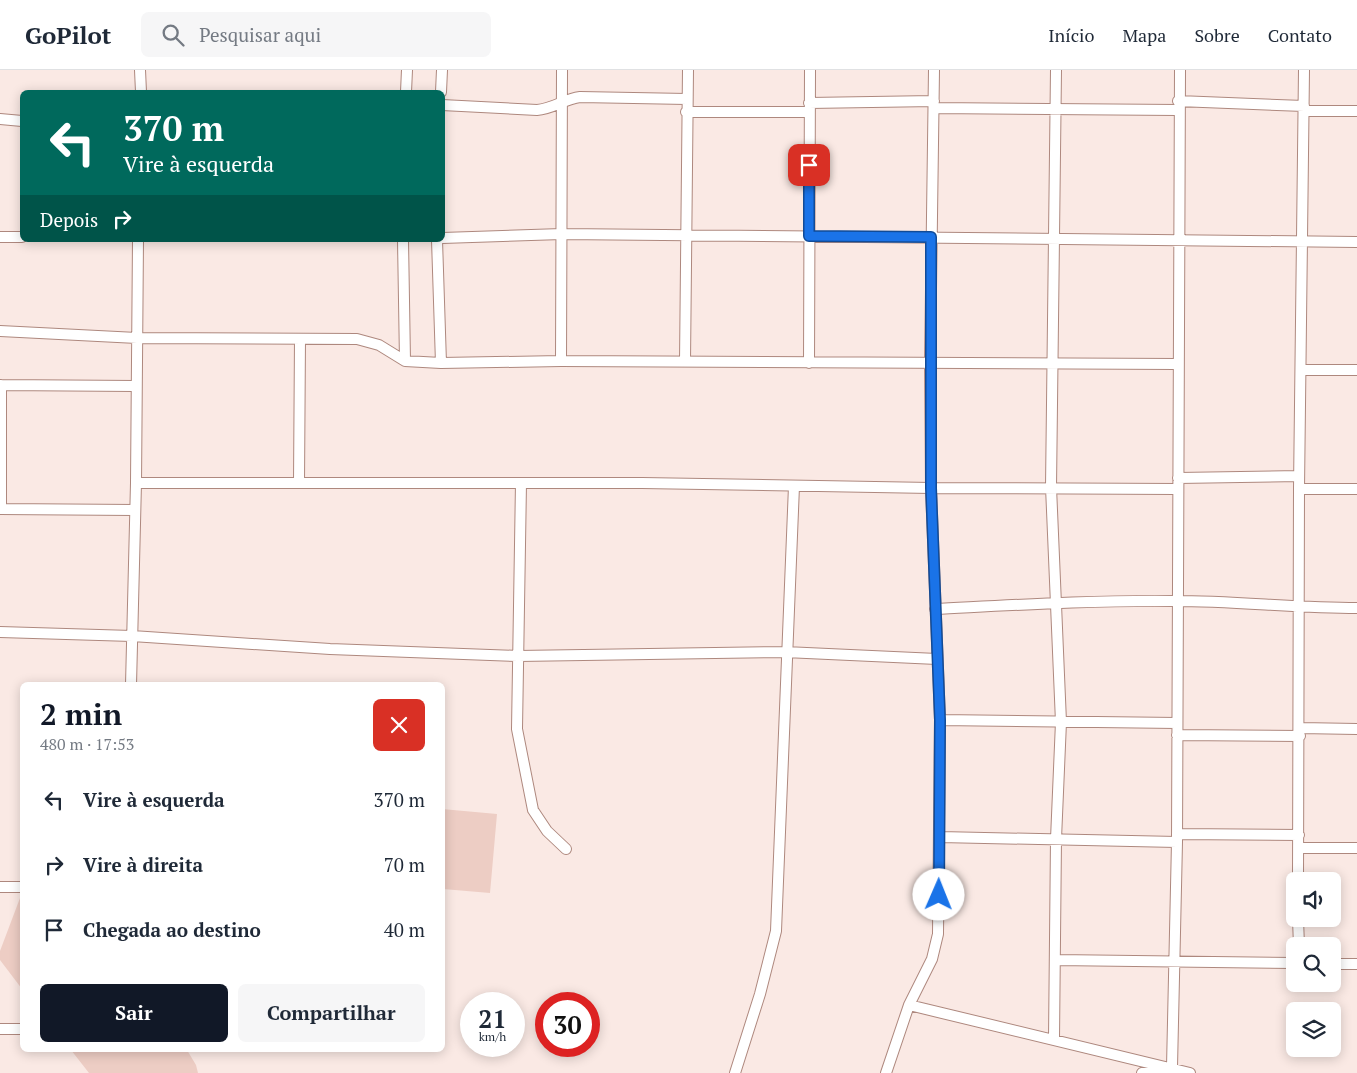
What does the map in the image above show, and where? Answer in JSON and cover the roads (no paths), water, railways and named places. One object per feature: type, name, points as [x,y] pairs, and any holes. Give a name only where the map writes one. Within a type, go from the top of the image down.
[{"type":"street","points":[[140,70],[141,90]]},
{"type":"street","points":[[406,90],[407,70]]},
{"type":"street","points":[[441,90],[442,70]]},
{"type":"street","points":[[561,361],[562,70]]},
{"type":"street","points":[[685,362],[686,112],[688,70]]},
{"type":"street","points":[[809,363],[810,70]]},
{"type":"street","points":[[886,1073],[909,1005],[932,959],[937,942],[940,837],[940,720],[931,488],[930,362],[934,70]]},
{"type":"street","points":[[1054,1039],[1056,839],[1061,722],[1051,487],[1056,70]]},
{"type":"street","points":[[1172,1067],[1177,838],[1176,600],[1179,240],[1178,106],[1180,70]]},
{"type":"street","points":[[1298,872],[1300,732],[1299,489],[1304,70]]},
{"type":"street","points":[[445,105],[537,110],[548,109],[580,97],[687,99]]},
{"type":"street","points":[[686,112],[934,104],[1056,110],[1178,106],[1304,108],[1357,111]]},
{"type":"street","points":[[0,119],[20,120]]},
{"type":"street","points":[[445,238],[562,234],[1054,238],[1302,243],[1357,242]]},
{"type":"street","points":[[0,237],[20,237]]},
{"type":"street","points":[[131,682],[136,483],[135,386],[138,242]]},
{"type":"street","points":[[402,242],[405,361]]},
{"type":"street","points":[[437,242],[441,363]]},
{"type":"street","points":[[0,331],[137,338],[357,339],[379,345],[405,361],[441,363],[561,361],[1177,364]]},
{"type":"street","points":[[299,482],[300,339]]},
{"type":"street","points":[[1301,370],[1357,370]]},
{"type":"street","points":[[135,386],[0,385],[0,509],[135,510]]},
{"type":"street","points":[[1178,478],[1300,476]]},
{"type":"street","points":[[136,483],[521,483],[1177,489]]},
{"type":"street","points":[[521,483],[517,729],[533,810],[547,831],[566,849]]},
{"type":"street","points":[[735,1073],[760,994],[776,931],[785,652],[794,486]]},
{"type":"street","points":[[1299,489],[1357,489]]},
{"type":"street","points":[[935,609],[1057,602],[1176,600],[1300,608],[1357,608]]},
{"type":"street","points":[[0,632],[132,636],[330,649],[518,656],[785,652],[938,658]]},
{"type":"street","points":[[940,720],[1177,723]]},
{"type":"street","points":[[1177,735],[1357,729]]},
{"type":"street","points":[[940,837],[1056,839],[1177,838],[1298,834]]},
{"type":"street","points":[[1298,848],[1357,848]]},
{"type":"street","points":[[0,887],[20,888]]},
{"type":"street","points":[[1056,960],[1286,963]]},
{"type":"street","points":[[1341,964],[1357,964]]},
{"type":"street","points":[[909,1005],[1172,1067],[1190,1073]]},
{"type":"street","points":[[0,1029],[20,1029]]},
{"type":"street","points":[[1142,1073],[1172,1067]]}]
